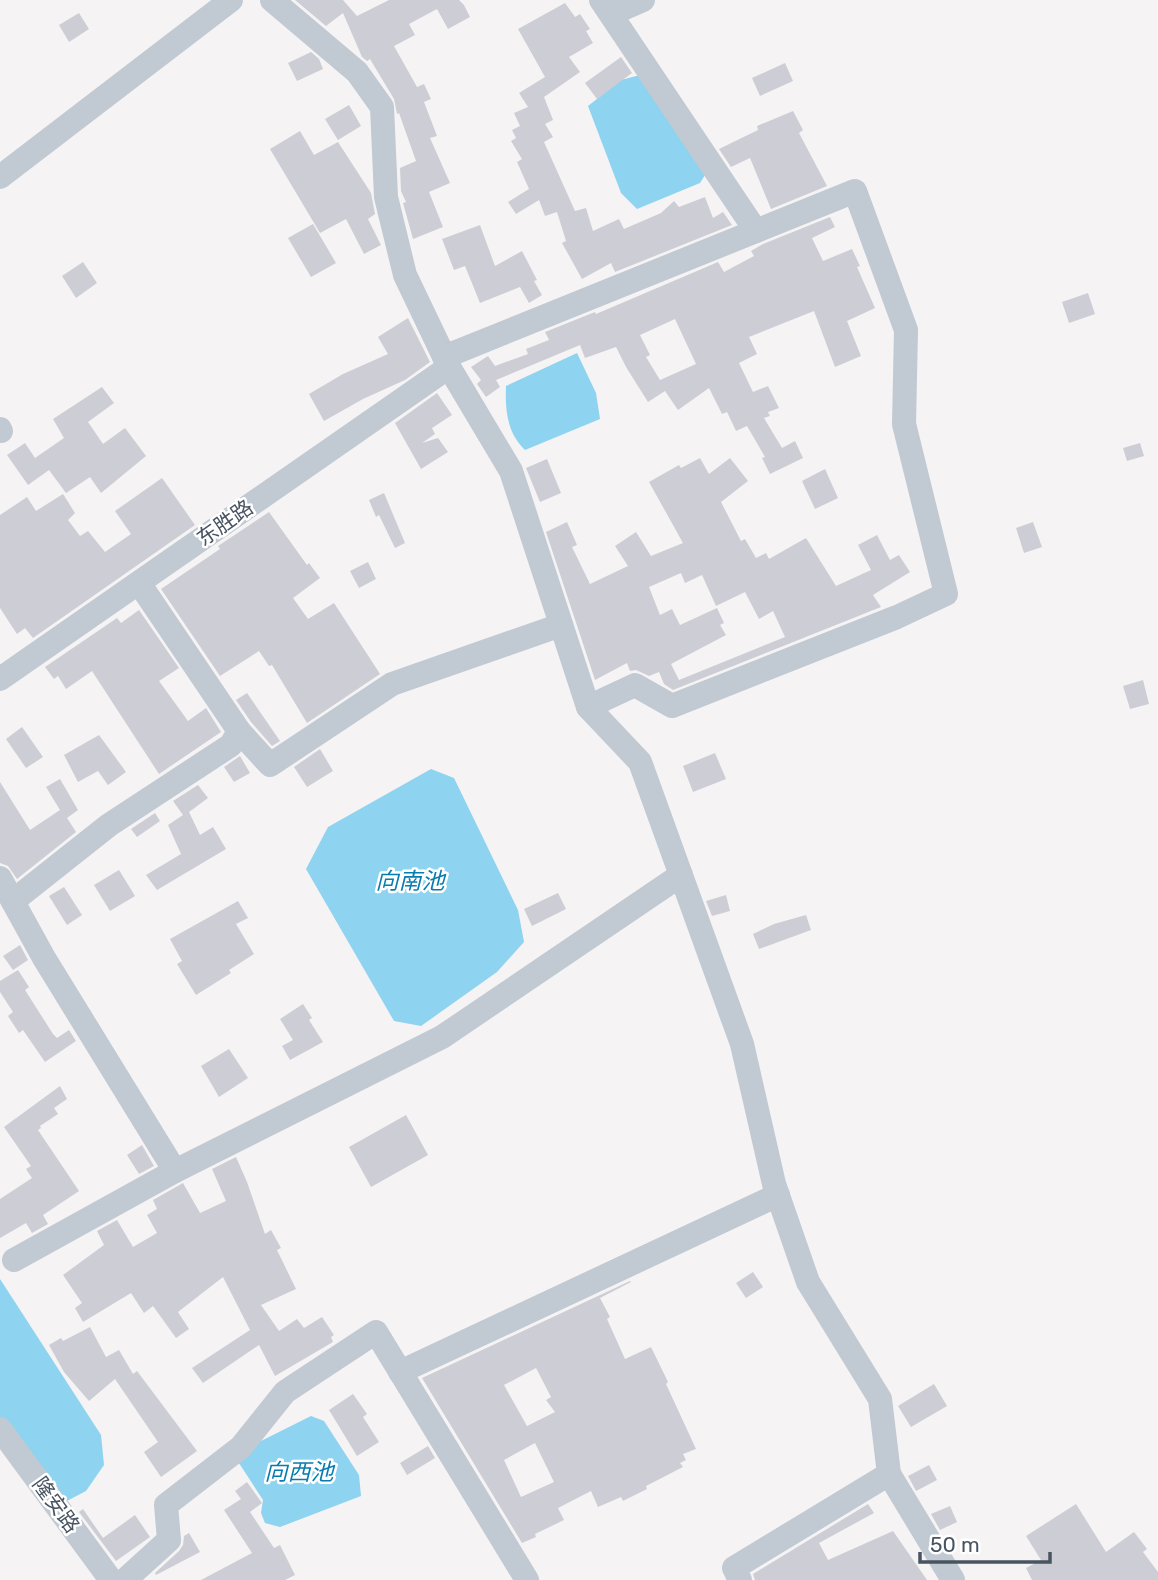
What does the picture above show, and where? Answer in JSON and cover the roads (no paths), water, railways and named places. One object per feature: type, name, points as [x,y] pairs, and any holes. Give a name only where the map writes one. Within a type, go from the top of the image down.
[{"type":"street","points":[[0,177],[231,0]]},
{"type":"street","points":[[272,0],[357,72],[382,107],[386,197],[405,275],[447,362],[510,471],[588,707],[640,762],[742,1044],[778,1195],[807,1282],[880,1399],[890,1474],[953,1580]]},
{"type":"street","points":[[643,0],[606,7],[756,231]]},
{"type":"street","name":"东胜路","points":[[0,679],[139,583],[447,362],[855,191],[905,330],[904,424],[946,594],[884,622],[672,706],[635,685],[588,707]]},
{"type":"street","points":[[139,583],[239,731],[270,765],[392,684],[561,625]]},
{"type":"street","points":[[13,901],[109,825],[232,745],[239,731]]},
{"type":"street","points":[[14,1261],[175,1171],[442,1037],[681,875]]},
{"type":"street","points":[[0,878],[44,958],[175,1171]]},
{"type":"street","points":[[400,1372],[778,1195]]},
{"type":"street","points":[[125,1580],[169,1541],[166,1505],[241,1447],[285,1392],[376,1332],[527,1580]]},
{"type":"street","name":"隆安路","points":[[0,1429],[111,1580]]},
{"type":"street","points":[[740,1580],[734,1568],[890,1474]]},
{"type":"water","points":[[640,75],[705,175],[700,183],[637,209],[621,193],[588,106],[621,80]]},
{"type":"water","points":[[577,353],[596,393],[600,419],[525,450],[514,436],[508,421],[506,386]]},
{"type":"water","name":"向南池","points":[[431,769],[454,778],[518,910],[524,942],[497,972],[421,1026],[394,1021],[306,869],[328,827]]},
{"type":"water","points":[[0,1279],[101,1435],[104,1465],[86,1491],[61,1504],[0,1422]]},
{"type":"water","name":"向西池","points":[[311,1416],[324,1421],[359,1475],[361,1496],[280,1527],[265,1523],[261,1513],[263,1500],[239,1463],[257,1443]]}]
